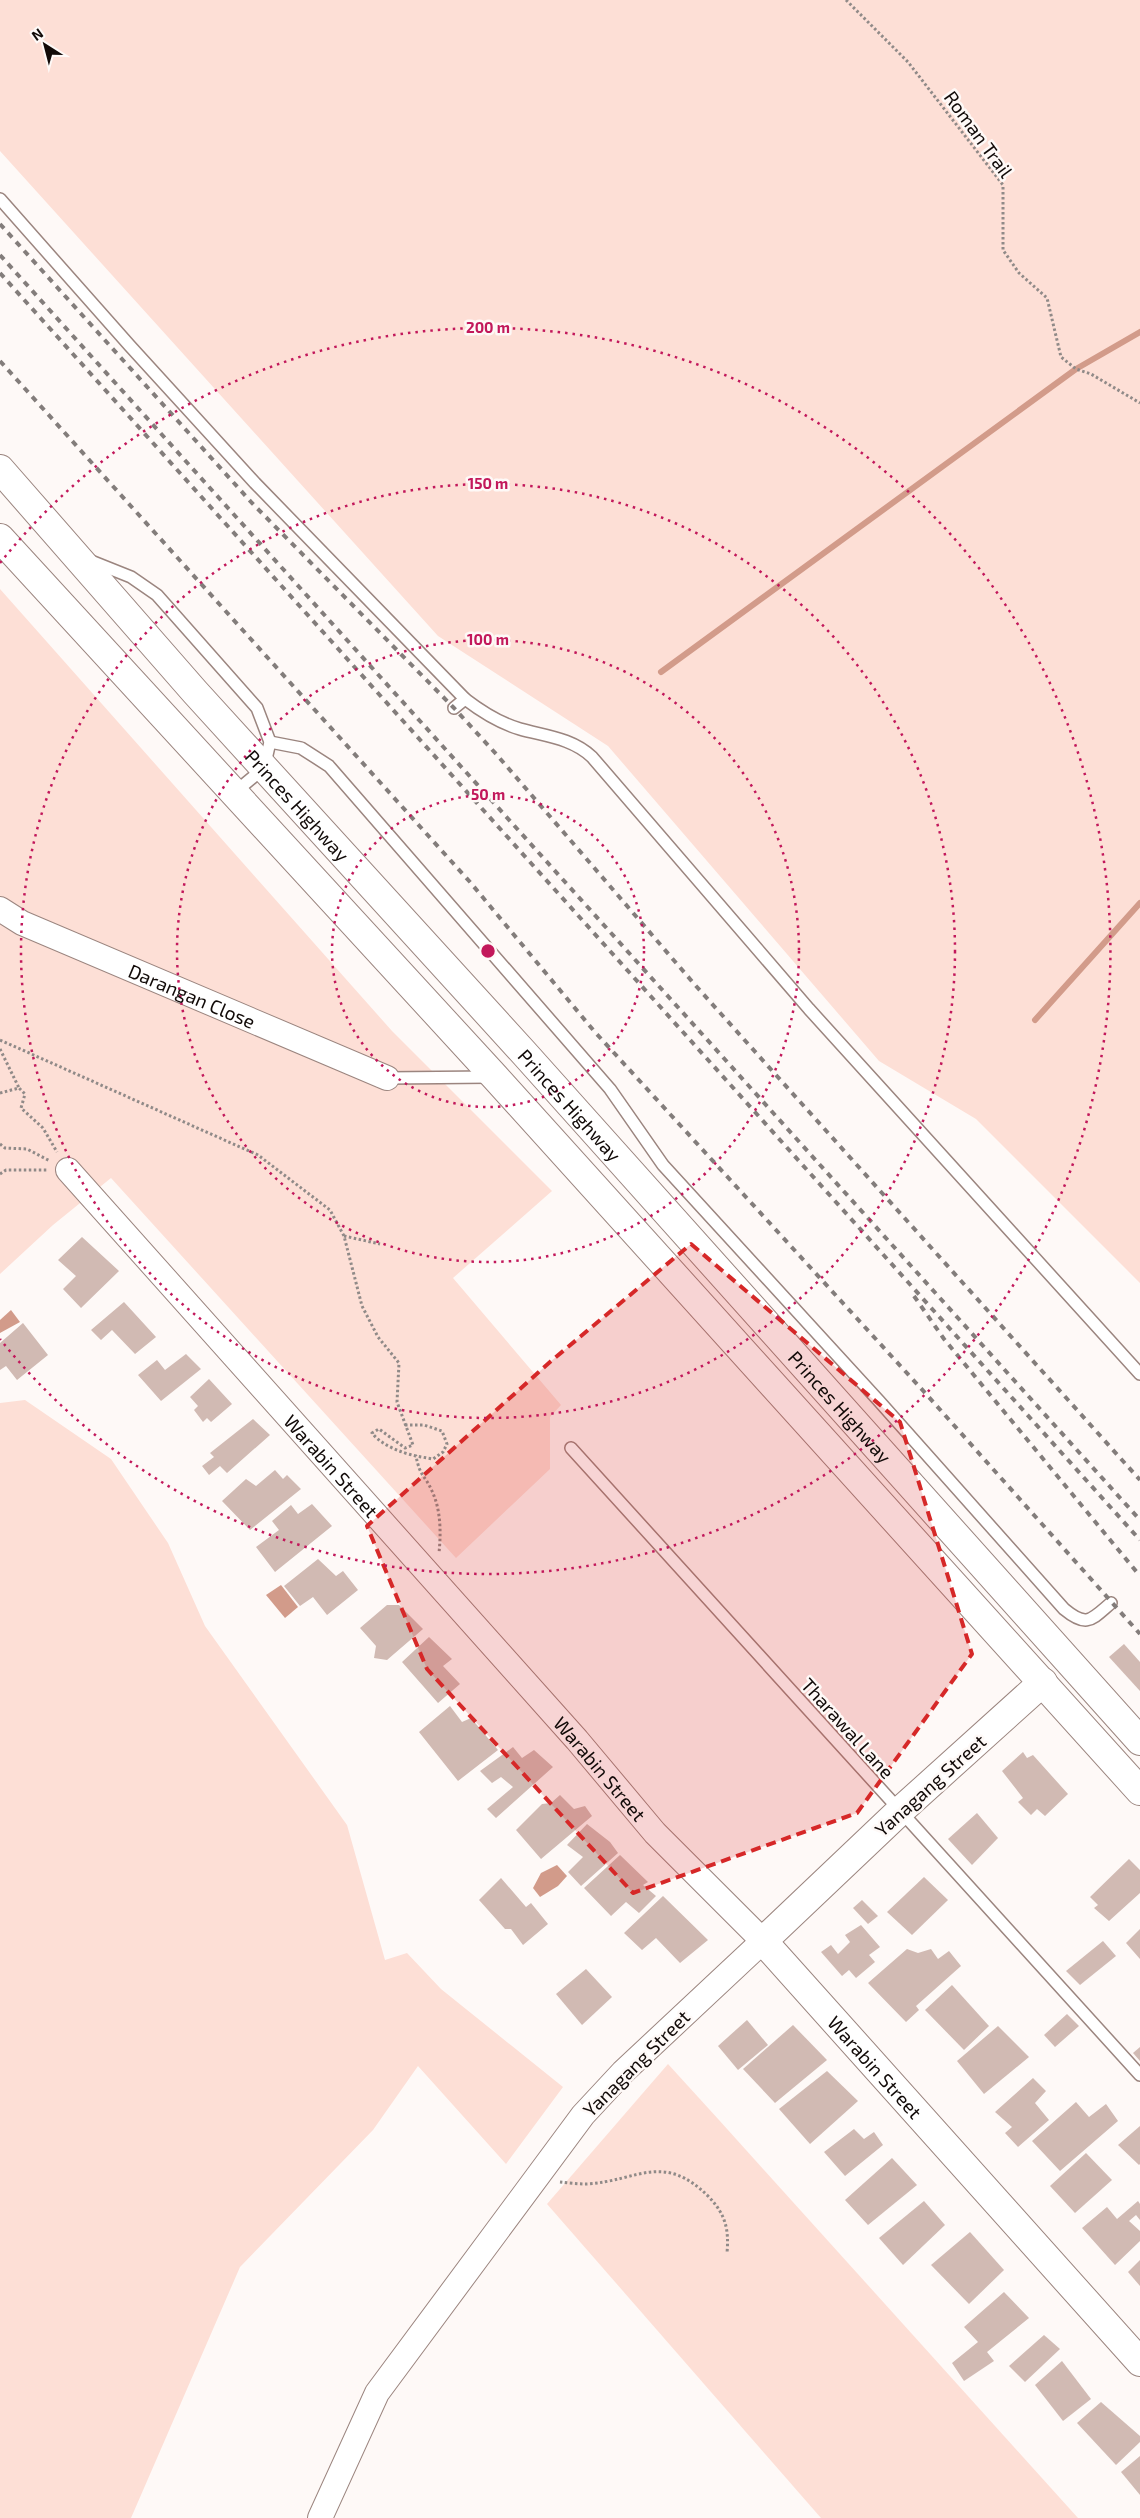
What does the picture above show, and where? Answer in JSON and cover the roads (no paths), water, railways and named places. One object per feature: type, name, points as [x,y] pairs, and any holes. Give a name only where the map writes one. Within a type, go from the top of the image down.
[{"type":"main road","name":"Princes Highway","points":[[0,469],[74,554],[267,755],[537,1068],[1140,1741]]},
{"type":"main road","name":"Princes Highway","points":[[0,538],[495,1077],[1140,1791]]},
{"type":"main road","name":"Yanagang Street","points":[[763,1941],[900,1811],[1043,1682]]},
{"type":"main road","name":"Warabin Street","points":[[763,1941],[1140,2362]]},
{"type":"street","name":"Darangan Close","points":[[0,909],[22,923],[387,1078]]},
{"type":"street","name":"Warabin Street","points":[[68,1170],[577,1740],[655,1833],[763,1941]]},
{"type":"street","name":"Yanagang Street","points":[[320,2518],[377,2393],[534,2181],[602,2093],[763,1941]]},
{"type":"lane","points":[[0,199],[255,483],[465,699],[486,715],[518,729],[559,738],[586,751],[592,757],[809,1009],[1140,1374]]},
{"type":"lane","points":[[74,554],[131,577],[157,595],[257,708],[267,755]]},
{"type":"lane","points":[[454,708],[465,699]]},
{"type":"lane","points":[[234,793],[267,755],[302,748],[329,766],[610,1089],[663,1165],[879,1401],[1064,1610],[1077,1620],[1090,1620],[1111,1603]]},
{"type":"lane","points":[[387,1078],[495,1077]]},
{"type":"lane","name":"Tharawal Lane","points":[[571,1448],[1140,2075]]},
{"type":"waterway","points":[[661,672],[1076,369],[1140,332]]},
{"type":"waterway","points":[[1035,1020],[1140,903]]},
{"type":"railway","points":[[0,224],[252,503],[454,708],[497,755],[696,986],[1140,1480]]},
{"type":"railway","points":[[0,255],[1140,1520]]},
{"type":"railway","points":[[0,273],[1140,1540]]},
{"type":"railway","points":[[0,361],[470,882],[594,1031],[927,1395],[1140,1634]]},
{"type":"railway","points":[[914,1296],[944,1339],[1140,1576]]}]
